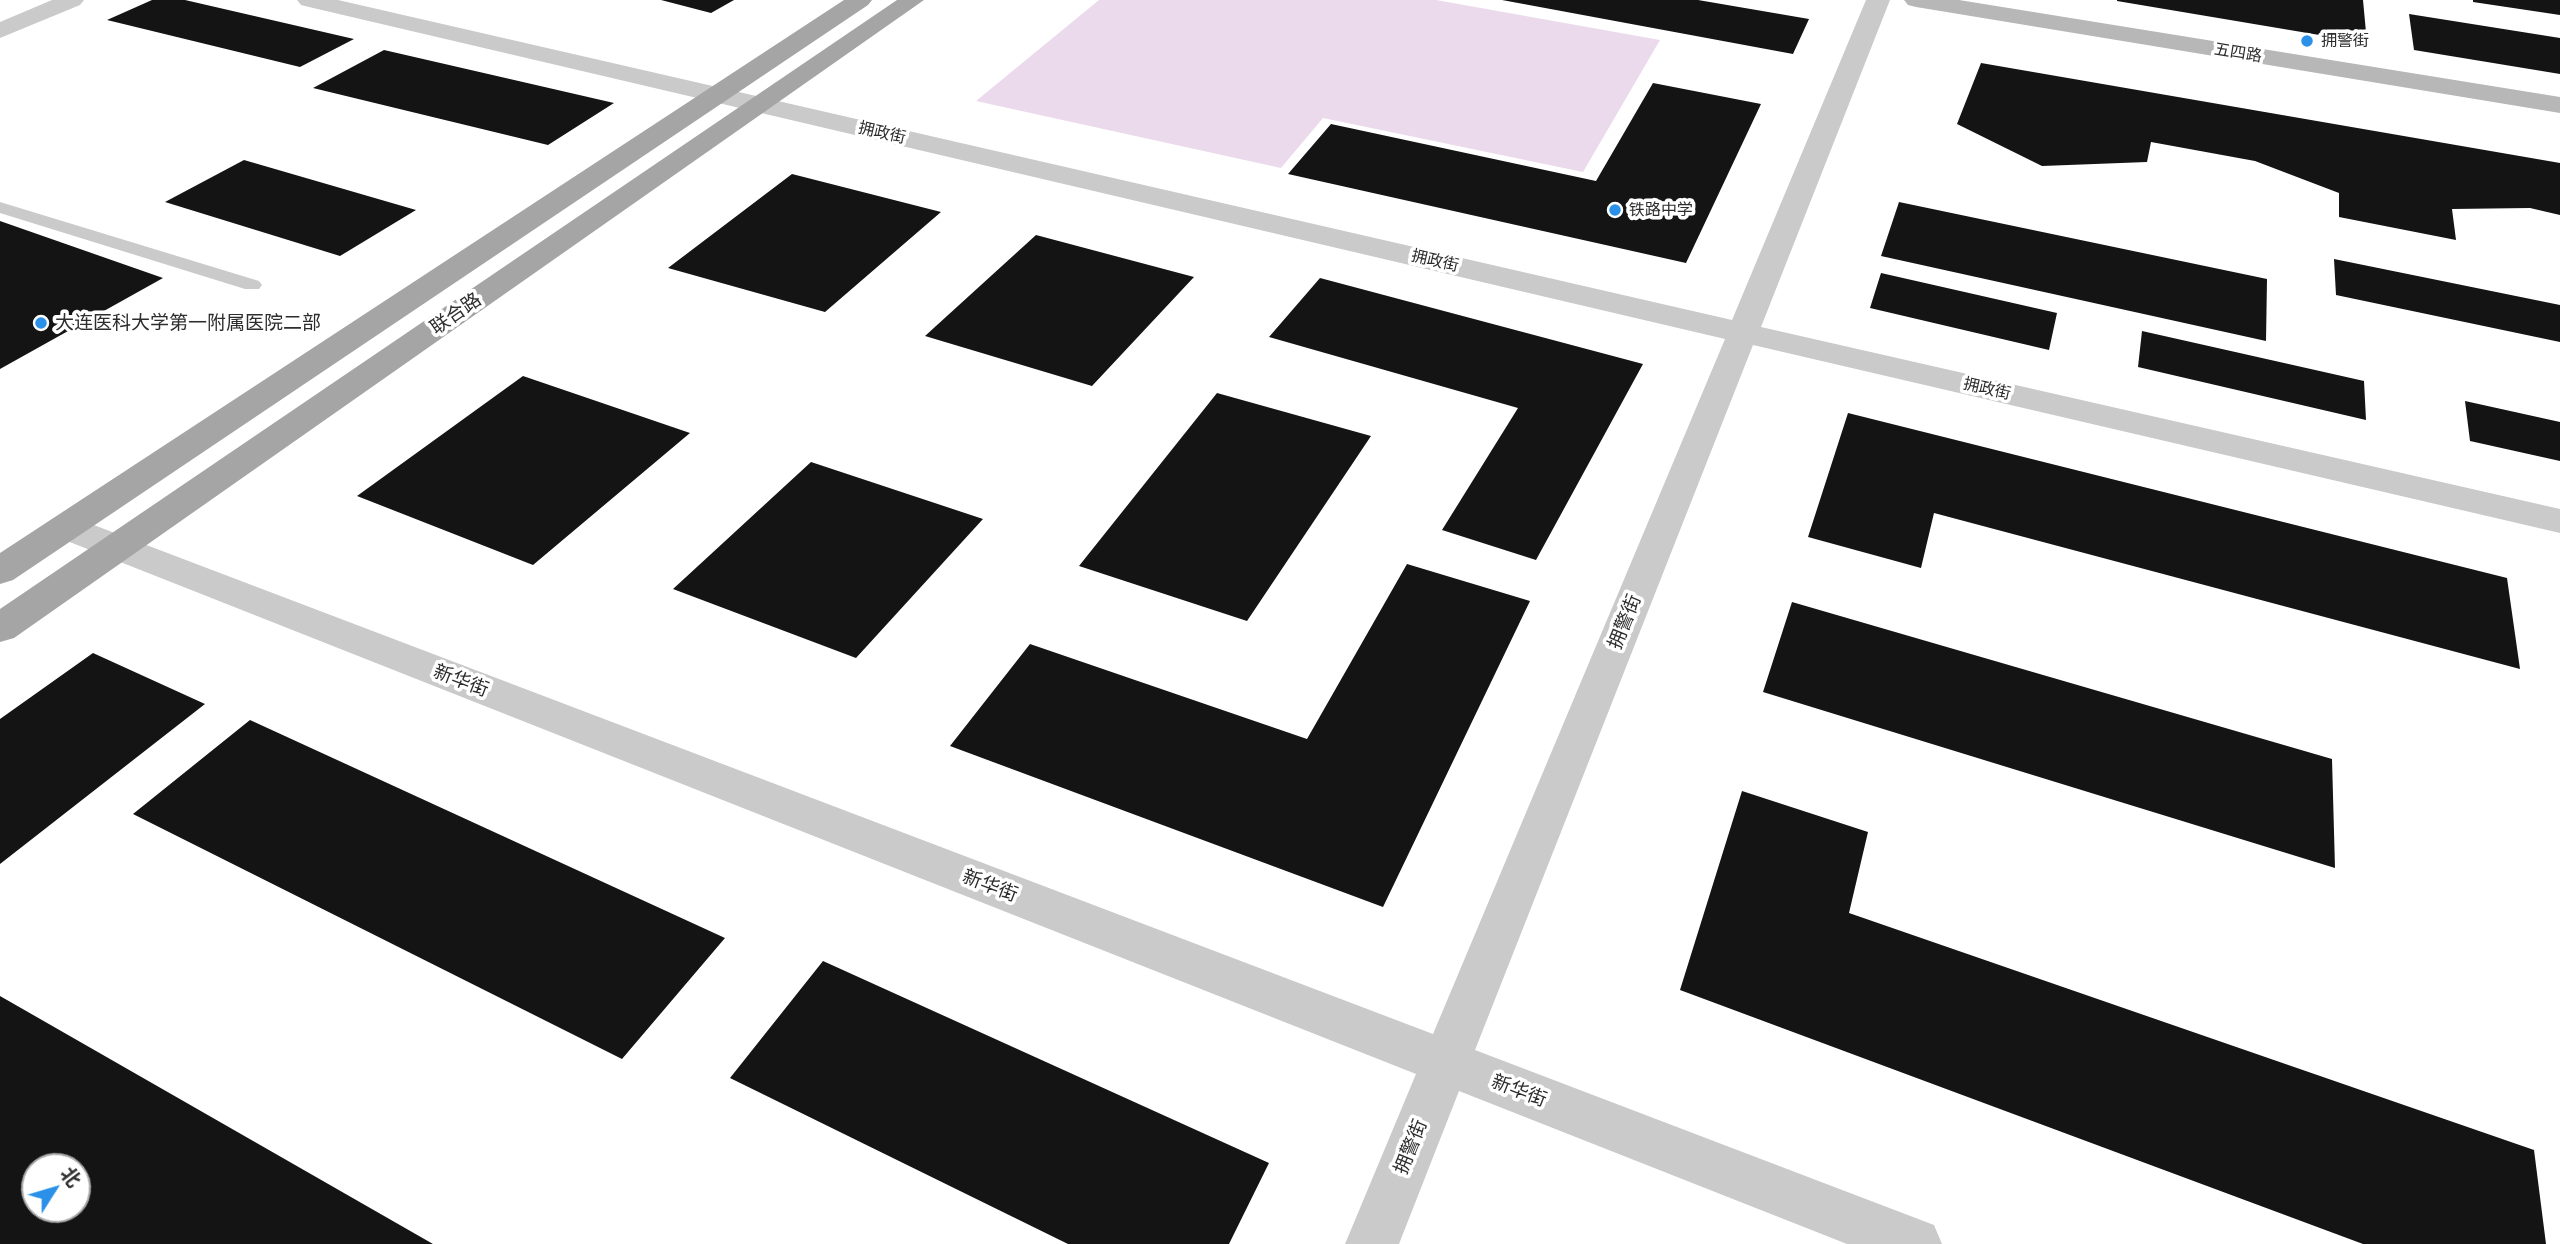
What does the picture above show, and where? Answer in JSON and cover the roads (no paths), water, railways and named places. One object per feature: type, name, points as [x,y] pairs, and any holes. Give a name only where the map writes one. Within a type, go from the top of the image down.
[{"type":"main road","name":"联合路","points":[[0,571],[860,0]]},
{"type":"main road","name":"联合路","points":[[0,628],[912,0]]},
{"type":"main road","name":"五四路","points":[[1916,0],[2560,105]]},
{"type":"street","points":[[0,30],[72,0]]},
{"type":"street","name":"拥政街","points":[[309,0],[2560,522]]},
{"type":"street","name":"拥警街","points":[[1372,1244],[1878,0]]},
{"type":"street","name":"新华街","points":[[65,527],[1915,1244]]},
{"type":"lane","points":[[0,207],[252,285]]},
{"type":"place","name":"拥警街","points":[[2307,41]]},
{"type":"place","name":"铁路中学","points":[[1615,210]]},
{"type":"place","name":"大连医科大学第一附属医院二部","points":[[41,323]]}]
